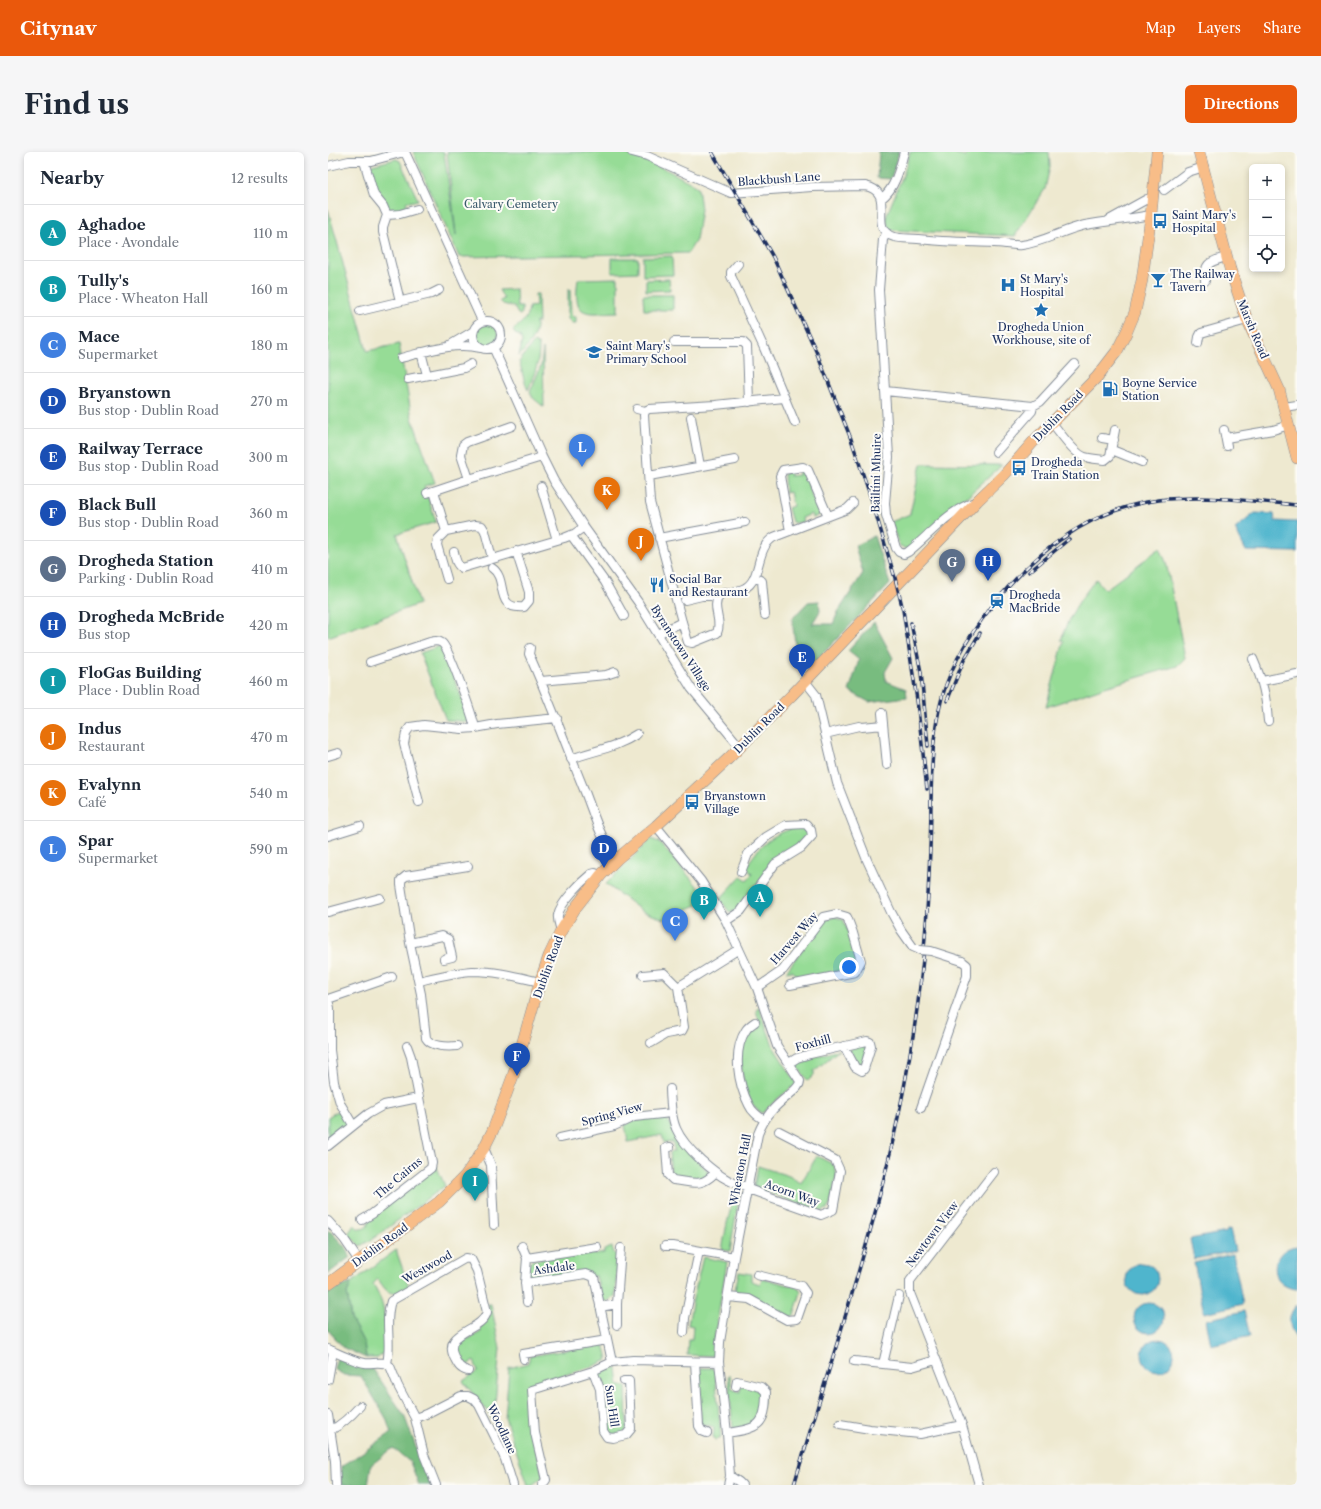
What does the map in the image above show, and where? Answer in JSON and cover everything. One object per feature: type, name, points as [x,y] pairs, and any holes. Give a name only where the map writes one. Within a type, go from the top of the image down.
[{"type":"main road","name":"Dublin Road","points":[[328,1284],[440,1202],[465,1176],[484,1148],[493,1130],[513,1076],[540,982],[550,956],[561,931],[576,907],[601,875],[616,859],[656,826],[740,747],[805,681],[977,501],[1004,476],[1034,441],[1097,377],[1117,351],[1135,312],[1142,280],[1151,215],[1157,152]]},
{"type":"main road","name":"Marsh Road","points":[[1199,152],[1226,256],[1247,320],[1279,389],[1297,458]]},
{"type":"street","points":[[328,166],[349,161],[376,160],[405,152],[482,321]]},
{"type":"street","name":"Blackbush Lane","points":[[632,152],[647,156],[732,193],[812,187],[865,186],[876,190],[879,193],[881,200]]},
{"type":"street","points":[[904,152],[899,170],[892,186],[886,196],[881,200],[881,219],[883,229],[887,233],[901,238],[1020,245],[1043,240],[1085,225],[1151,215]]},
{"type":"street","points":[[364,161],[374,194],[383,206],[387,215],[383,227],[400,301]]},
{"type":"street","points":[[1164,190],[1188,172],[1204,167]]},
{"type":"street","points":[[1104,223],[1147,199]]},
{"type":"street","points":[[387,215],[400,214],[417,209]]},
{"type":"street","name":"Bailtíní Mhuire","points":[[887,233],[883,238],[878,290],[889,457],[884,503],[893,541],[899,552],[904,554],[908,552],[956,511],[967,504],[977,501]]},
{"type":"street","points":[[1205,281],[1204,270],[1207,265],[1226,256]]},
{"type":"street","points":[[738,264],[730,272],[730,276],[764,348],[795,423]]},
{"type":"street","points":[[360,311],[431,294],[439,290]]},
{"type":"street","points":[[1198,343],[1198,337],[1201,333],[1247,320]]},
{"type":"street","points":[[401,358],[448,346],[466,345],[489,349],[499,342],[500,330],[498,326],[490,321],[482,321],[476,325],[472,332],[448,346]]},
{"type":"street","points":[[472,332],[474,342],[481,348]]},
{"type":"street","points":[[674,342],[743,342],[747,346],[749,402]]},
{"type":"street","name":"Byranstown Village","points":[[493,347],[554,481],[584,527],[638,602],[691,688],[740,747]]},
{"type":"street","points":[[421,352],[427,375]]},
{"type":"street","points":[[408,379],[464,368],[471,364]]},
{"type":"street","points":[[885,391],[1033,406],[1040,402],[1075,364]]},
{"type":"street","points":[[718,596],[716,600],[719,621],[717,633],[692,643],[688,642],[650,502],[644,415],[641,410],[715,406],[784,398]]},
{"type":"street","points":[[1284,407],[1297,405]]},
{"type":"street","points":[[996,452],[1032,411],[1033,406]]},
{"type":"street","points":[[691,417],[700,466]]},
{"type":"street","points":[[1052,423],[1073,450],[1086,458],[1105,460],[1110,456],[1115,430]]},
{"type":"street","points":[[1226,438],[1273,430],[1289,425]]},
{"type":"street","points":[[469,479],[461,455],[463,445],[467,442],[512,426]]},
{"type":"street","points":[[1102,438],[1114,440]]},
{"type":"street","points":[[1112,450],[1142,462]]},
{"type":"street","points":[[446,531],[431,492],[542,457]]},
{"type":"street","points":[[649,476],[735,460]]},
{"type":"street","points":[[790,531],[780,476],[783,470],[802,467],[808,470],[828,516]]},
{"type":"street","points":[[541,486],[557,540]]},
{"type":"street","points":[[685,600],[702,596],[718,596],[720,594],[744,589],[750,584],[754,577],[763,550],[768,541],[847,509],[853,503]]},
{"type":"street","points":[[659,538],[745,522]]},
{"type":"street","points":[[447,579],[437,545],[438,539],[446,531],[475,525],[482,526],[485,531],[492,558]]},
{"type":"street","points":[[454,552],[456,563],[462,568],[557,540],[571,535],[584,527]]},
{"type":"street","points":[[571,535],[605,582],[624,616]]},
{"type":"street","points":[[492,568],[497,572],[506,601],[514,607],[524,606],[529,600],[529,592],[516,551]]},
{"type":"street","points":[[754,577],[762,581],[765,615]]},
{"type":"street","points":[[658,634],[682,622]]},
{"type":"street","points":[[370,662],[435,640],[440,642],[444,645],[452,663],[473,717],[475,728]]},
{"type":"street","points":[[530,648],[529,654],[571,758],[608,848],[616,859]]},
{"type":"street","points":[[1253,659],[1266,695],[1268,721]]},
{"type":"street","points":[[541,681],[606,675],[615,672]]},
{"type":"street","points":[[1262,681],[1297,674]]},
{"type":"street","points":[[805,681],[816,695],[837,783],[867,860],[891,912],[910,943],[916,949],[931,951],[962,961],[967,965],[967,976],[921,1108]]},
{"type":"street","points":[[882,713],[887,766]]},
{"type":"street","points":[[419,802],[404,744],[407,730],[413,726],[419,725],[462,729],[556,718]]},
{"type":"street","points":[[825,734],[859,726],[883,725]]},
{"type":"street","points":[[571,758],[608,749],[626,742],[637,734]]},
{"type":"street","points":[[328,756],[338,753]]},
{"type":"street","points":[[726,921],[741,911],[775,864],[801,848],[812,836],[811,830],[806,824],[786,825],[766,836],[748,854],[741,872]]},
{"type":"street","points":[[328,836],[360,826]]},
{"type":"street","name":"Wheaton Hall","points":[[656,826],[700,881],[726,921],[756,988],[777,1046],[800,1081],[800,1084],[781,1101],[764,1120],[758,1134],[734,1257],[720,1342],[719,1362],[727,1432],[730,1476],[728,1485]]},
{"type":"street","points":[[457,1046],[438,1046],[428,1042],[426,1038],[401,880],[410,875],[468,866]]},
{"type":"street","points":[[328,912],[380,898]]},
{"type":"street","name":"Harvest Way","points":[[756,988],[783,970],[823,917],[837,914],[847,917],[861,961],[855,972],[790,985]]},
{"type":"street","points":[[410,943],[442,936],[448,939],[452,957],[444,959]]},
{"type":"street","points":[[678,987],[739,950]]},
{"type":"street","points":[[418,981],[473,971],[505,974],[540,982]]},
{"type":"street","points":[[643,975],[664,973],[673,980],[678,987],[684,1027],[682,1031],[666,1034],[651,1043]]},
{"type":"street","points":[[353,1125],[340,1103],[334,1082],[330,1050],[330,1008],[328,1000],[392,977]]},
{"type":"street","points":[[755,1022],[746,1030],[740,1043],[738,1058],[743,1093],[749,1106],[755,1114],[764,1120]]},
{"type":"street","name":"The Cairns","points":[[362,1220],[372,1214],[431,1168],[432,1163],[411,1057],[407,1046]]},
{"type":"street","name":"Foxhill","points":[[789,1063],[797,1058],[844,1046]]},
{"type":"street","points":[[670,1089],[670,1113],[677,1131],[687,1147],[715,1173],[748,1188]]},
{"type":"street","points":[[328,1146],[353,1125],[384,1105],[418,1098]]},
{"type":"street","name":"Spring View","points":[[560,1138],[614,1126],[634,1117],[670,1113]]},
{"type":"street","name":"Acorn Way","points":[[748,1188],[821,1216],[833,1210],[840,1171],[835,1160],[779,1131]]},
{"type":"street","points":[[670,1147],[666,1148],[668,1175],[673,1180],[699,1183],[707,1181],[715,1173]]},
{"type":"street","points":[[484,1148],[491,1165],[494,1225]]},
{"type":"street","name":"Newtown View","points":[[979,1485],[962,1425],[910,1293],[910,1281],[994,1172]]},
{"type":"street","points":[[328,1221],[344,1239],[359,1261]]},
{"type":"street","points":[[522,1246],[527,1258]]},
{"type":"street","points":[[665,1246],[734,1257]]},
{"type":"street","name":"Ashdale","points":[[597,1248],[527,1258],[525,1283],[586,1274],[594,1277],[612,1362]]},
{"type":"street","points":[[617,1326],[621,1248]]},
{"type":"street","points":[[684,1332],[685,1318],[699,1251]]},
{"type":"street","name":"Westwood","points":[[388,1363],[390,1337],[388,1309],[391,1301],[466,1258],[471,1259],[474,1264],[486,1303],[487,1312],[485,1318],[481,1322],[454,1339],[452,1345],[453,1356],[459,1367],[462,1370],[468,1371]]},
{"type":"street","points":[[728,1297],[749,1299],[787,1320],[796,1319],[806,1293],[801,1286],[756,1275]]},
{"type":"street","points":[[525,1283],[527,1302]]},
{"type":"street","points":[[883,1364],[899,1296]]},
{"type":"street","points":[[600,1307],[617,1304]]},
{"type":"street","points":[[524,1359],[523,1354],[607,1340]]},
{"type":"street","points":[[328,1380],[330,1350],[365,1363],[388,1363],[415,1418],[424,1455],[436,1485]]},
{"type":"street","points":[[542,1485],[546,1480],[535,1433],[532,1390],[593,1371],[612,1362],[633,1360],[719,1362]]},
{"type":"street","points":[[854,1361],[912,1367],[936,1360]]},
{"type":"street","points":[[695,1362],[699,1426],[702,1431],[707,1433]]},
{"type":"street","name":"Sun Hill","points":[[593,1371],[600,1389],[603,1431],[606,1437],[613,1438],[626,1435],[631,1429],[629,1381],[624,1381]]},
{"type":"street","points":[[727,1432],[751,1429],[757,1426],[761,1421],[766,1405],[766,1392],[761,1387],[737,1381],[736,1386]]},
{"type":"street","name":"Woodlane","points":[[415,1418],[461,1396],[468,1396],[474,1399],[479,1405],[505,1459],[513,1485]]},
{"type":"street","points":[[330,1430],[341,1425],[360,1406]]},
{"type":"street","points":[[328,1415],[335,1461],[336,1485]]},
{"type":"street","points":[[840,1424],[870,1429],[920,1434],[962,1425]]},
{"type":"street","points":[[730,1476],[742,1485]]},
{"type":"green space","name":"Calvary Cemetery","points":[[413,152],[444,152],[456,235],[447,152],[619,152],[660,166],[698,187],[701,209],[696,240],[688,253],[459,257]]},
{"type":"green space","points":[[879,152],[899,152],[891,179],[877,178]]},
{"type":"green space","points":[[910,152],[946,152],[966,156],[967,152],[1049,152],[1050,166],[1045,189],[1015,236],[889,230],[886,217],[904,173]]},
{"type":"green space","points":[[396,159],[400,161],[418,200],[407,201],[406,204],[409,207],[406,210],[392,211],[378,197],[369,168],[372,165]]},
{"type":"green space","points":[[328,209],[367,351],[399,344],[412,418],[435,483],[424,486],[436,522],[397,534],[419,604],[328,637]]},
{"type":"green space","points":[[672,256],[673,275],[643,276],[643,257]]},
{"type":"green space","points":[[612,258],[638,258],[638,272],[612,273]]},
{"type":"green space","points":[[618,278],[618,312],[590,313],[580,308],[577,302],[578,279]]},
{"type":"green space","points":[[669,279],[670,290],[646,291],[646,280]]},
{"type":"green space","points":[[516,289],[517,307],[522,307],[522,313],[520,315],[514,307],[503,304],[500,301],[504,299],[499,290]]},
{"type":"green space","points":[[568,290],[570,290],[571,315],[576,317],[576,323],[572,323],[568,319]]},
{"type":"green space","points":[[535,294],[538,294],[539,322],[536,322],[535,332],[531,340],[519,356],[522,341],[520,336],[515,334],[513,330],[526,318],[529,307],[536,306]]},
{"type":"green space","points":[[643,295],[673,295],[673,310],[644,310]]},
{"type":"green space","points":[[487,324],[491,325],[497,331],[497,339],[491,345],[487,346],[483,345],[477,339],[476,335],[477,331],[483,325]]},
{"type":"green space","points":[[534,342],[539,345],[538,358],[528,390],[519,362]]},
{"type":"green space","points":[[543,349],[544,407],[533,398],[530,392],[541,366]]},
{"type":"green space","points":[[921,464],[1002,465],[913,545],[906,549],[899,545],[891,522],[910,514]]},
{"type":"green space","points":[[799,470],[805,471],[812,484],[808,486],[813,499],[817,497],[822,512],[813,518],[811,514],[802,518],[803,522],[796,523],[792,522],[788,508],[793,506],[790,492],[785,493],[784,474],[790,471],[790,476],[799,475]]},
{"type":"green space","points":[[874,536],[890,584],[809,668],[796,651],[792,619],[808,602],[819,601],[820,611],[812,624],[833,624],[838,612],[863,573],[855,546]]},
{"type":"green space","points":[[1160,548],[1166,562],[1185,658],[1177,666],[1105,687],[1046,707],[1064,641],[1061,640],[1064,631],[1085,594],[1096,579],[1105,590]]},
{"type":"green space","points":[[874,622],[893,658],[885,672],[886,681],[906,689],[907,697],[869,702],[849,691],[859,660],[848,651]]},
{"type":"green space","points":[[440,646],[444,652],[471,722],[446,720],[420,653]]},
{"type":"green space","points":[[797,827],[804,827],[808,838],[777,858],[739,909],[730,913],[720,899],[741,876],[747,880],[752,874],[746,867],[756,852],[773,837]]},
{"type":"green space","points":[[651,839],[659,842],[705,895],[704,902],[663,919],[642,911],[606,884]]},
{"type":"green space","points":[[835,917],[843,919],[857,958],[857,963],[853,968],[799,980],[796,974],[792,971],[786,972],[823,921]]},
{"type":"green space","points":[[759,1008],[774,1048],[796,1082],[795,1085],[776,1100],[763,1113],[757,1110],[749,1097],[743,1080],[741,1063],[742,1049],[746,1039],[751,1030],[755,1031],[758,1028],[759,1021],[756,1010]]},
{"type":"green space","points":[[863,1044],[867,1049],[861,1066],[858,1065],[850,1050],[851,1048]]},
{"type":"green space","points":[[839,1050],[814,1071],[814,1075],[808,1081],[796,1065],[799,1061]]},
{"type":"green space","points":[[339,1110],[348,1122],[347,1127],[328,1142],[328,1117]]},
{"type":"green space","points":[[662,1116],[667,1118],[675,1137],[680,1144],[708,1171],[709,1175],[698,1180],[674,1177],[671,1173],[669,1153],[674,1151],[673,1142],[664,1143],[662,1135],[628,1142],[625,1125],[632,1121]]},
{"type":"green space","points":[[817,1156],[834,1165],[837,1175],[830,1205],[827,1209],[821,1212],[754,1187],[758,1166],[789,1176],[801,1183]]},
{"type":"green space","points":[[435,1163],[445,1186],[371,1240],[360,1246],[348,1234],[354,1225],[359,1229],[366,1227],[369,1220]]},
{"type":"green space","points":[[736,1188],[740,1191],[730,1251],[722,1250],[727,1223]]},
{"type":"green space","points":[[328,1229],[347,1249],[350,1257],[328,1274]]},
{"type":"green space","points":[[612,1247],[614,1253],[618,1256],[615,1296],[607,1302],[602,1300],[596,1276],[536,1279],[529,1276],[528,1265],[531,1261],[590,1250],[595,1255],[604,1253],[604,1250]]},
{"type":"green space","points":[[396,1250],[409,1287],[398,1292],[391,1293],[385,1289],[378,1279],[373,1284],[381,1300],[385,1316],[385,1351],[378,1358],[366,1358],[364,1343],[351,1319],[347,1293],[351,1283]]},
{"type":"green space","points":[[703,1257],[727,1262],[714,1340],[714,1356],[687,1355],[688,1339],[692,1339],[693,1326],[688,1325]]},
{"type":"green space","points":[[739,1272],[751,1274],[751,1281],[760,1284],[762,1278],[799,1288],[801,1292],[794,1315],[791,1317],[751,1296],[734,1294]]},
{"type":"green space","points":[[351,1283],[347,1293],[351,1319],[364,1343],[366,1358],[344,1348],[328,1330],[328,1292]]},
{"type":"green space","points":[[488,1304],[491,1304],[500,1348],[494,1415],[496,1421],[493,1423],[487,1409],[484,1408],[463,1381],[478,1371],[474,1361],[465,1366],[457,1358],[455,1349],[455,1341],[463,1336],[468,1339],[481,1332],[480,1327],[488,1317]]},
{"type":"green space","points":[[604,1344],[608,1360],[591,1367],[527,1386],[533,1434],[543,1477],[532,1485],[528,1485],[505,1418],[509,1368],[528,1363],[530,1356]]},
{"type":"green space","points":[[337,1358],[373,1369],[404,1415],[431,1485],[419,1485],[410,1462],[393,1448],[371,1465],[368,1485],[341,1485],[341,1467],[391,1433],[386,1418],[361,1376],[344,1375],[334,1369]]},
{"type":"green space","points":[[617,1368],[619,1386],[626,1386],[627,1428],[624,1433],[609,1435],[606,1430],[604,1385],[599,1379],[599,1375],[601,1371]]},
{"type":"green space","points":[[701,1368],[712,1368],[715,1371],[721,1438],[715,1440],[713,1437],[714,1428],[701,1424],[699,1370]]},
{"type":"green space","points":[[728,1375],[730,1375],[732,1389],[740,1392],[741,1385],[762,1391],[764,1395],[758,1420],[754,1424],[733,1428]]},
{"type":"water","points":[[1255,513],[1274,514],[1275,521],[1297,522],[1297,552],[1246,551],[1235,529]]},
{"type":"water","points":[[1230,1229],[1235,1251],[1194,1259],[1190,1239],[1227,1232],[1227,1230]]},
{"type":"water","points":[[1297,1246],[1297,1289],[1287,1287],[1281,1282],[1277,1276],[1275,1268],[1281,1254],[1287,1249]]},
{"type":"water","points":[[1233,1254],[1243,1304],[1204,1313],[1194,1263]]},
{"type":"water","points":[[1142,1263],[1153,1268],[1158,1279],[1153,1290],[1142,1295],[1131,1290],[1126,1279],[1131,1268]]},
{"type":"water","points":[[1149,1303],[1160,1307],[1164,1318],[1160,1329],[1149,1333],[1138,1329],[1134,1318],[1138,1307]]},
{"type":"water","points":[[1297,1305],[1297,1338],[1290,1326],[1290,1317]]},
{"type":"water","points":[[1244,1311],[1250,1336],[1211,1345],[1206,1320]]},
{"type":"water","points":[[1158,1339],[1169,1344],[1174,1355],[1169,1366],[1158,1371],[1147,1366],[1142,1355],[1147,1344]]},
{"type":"railway","points":[[712,152],[773,257],[816,351],[851,439],[872,501],[903,610],[917,700],[927,789]]},
{"type":"railway","points":[[794,1485],[859,1271],[888,1163],[900,1109],[918,1003],[924,951],[929,874],[932,761],[936,727],[943,695],[953,667],[975,629],[1010,585],[1046,550],[1087,523],[1134,505],[1159,500],[1193,498],[1228,499],[1297,505]]},
{"type":"railway","points":[[1029,572],[1069,539]]},
{"type":"railway","points":[[911,623],[921,672],[928,746]]},
{"type":"railway","points":[[947,701],[964,660],[980,633]]},
{"type":"place","name":"Saint Mary's Hospital","points":[[1160,221]]},
{"type":"place","name":"The Railway Tavern","points":[[1158,280]]},
{"type":"place","name":"St Mary's Hospital","points":[[1008,285]]},
{"type":"place","name":"Drogheda Union Workhouse, site of","points":[[1041,310]]},
{"type":"place","name":"Saint Mary's Primary School","points":[[594,352]]},
{"type":"place","name":"Boyne Service Station","points":[[1110,389]]},
{"type":"place","name":"Spar","points":[[582,467]]},
{"type":"place","name":"Drogheda Train Station","points":[[1019,468]]},
{"type":"place","name":"Evalynn","points":[[607,510]]},
{"type":"place","name":"Indus","points":[[641,561]]},
{"type":"place","name":"Drogheda McBride","points":[[988,581]]},
{"type":"place","name":"Drogheda Station","points":[[952,582]]},
{"type":"place","name":"Social Bar and Restaurant","points":[[657,585]]},
{"type":"place","name":"Drogheda MacBride","points":[[997,601]]},
{"type":"place","name":"Railway Terrace","points":[[802,677]]},
{"type":"place","name":"Bryanstown Village","points":[[692,802]]},
{"type":"place","name":"Bryanstown","points":[[604,868]]},
{"type":"place","name":"Aghadoe","points":[[760,917]]},
{"type":"place","name":"Tully's","points":[[704,920]]},
{"type":"place","name":"Mace","points":[[675,941]]},
{"type":"place","name":"Black Bull","points":[[517,1076]]},
{"type":"place","name":"FloGas Building","points":[[475,1201]]}]
